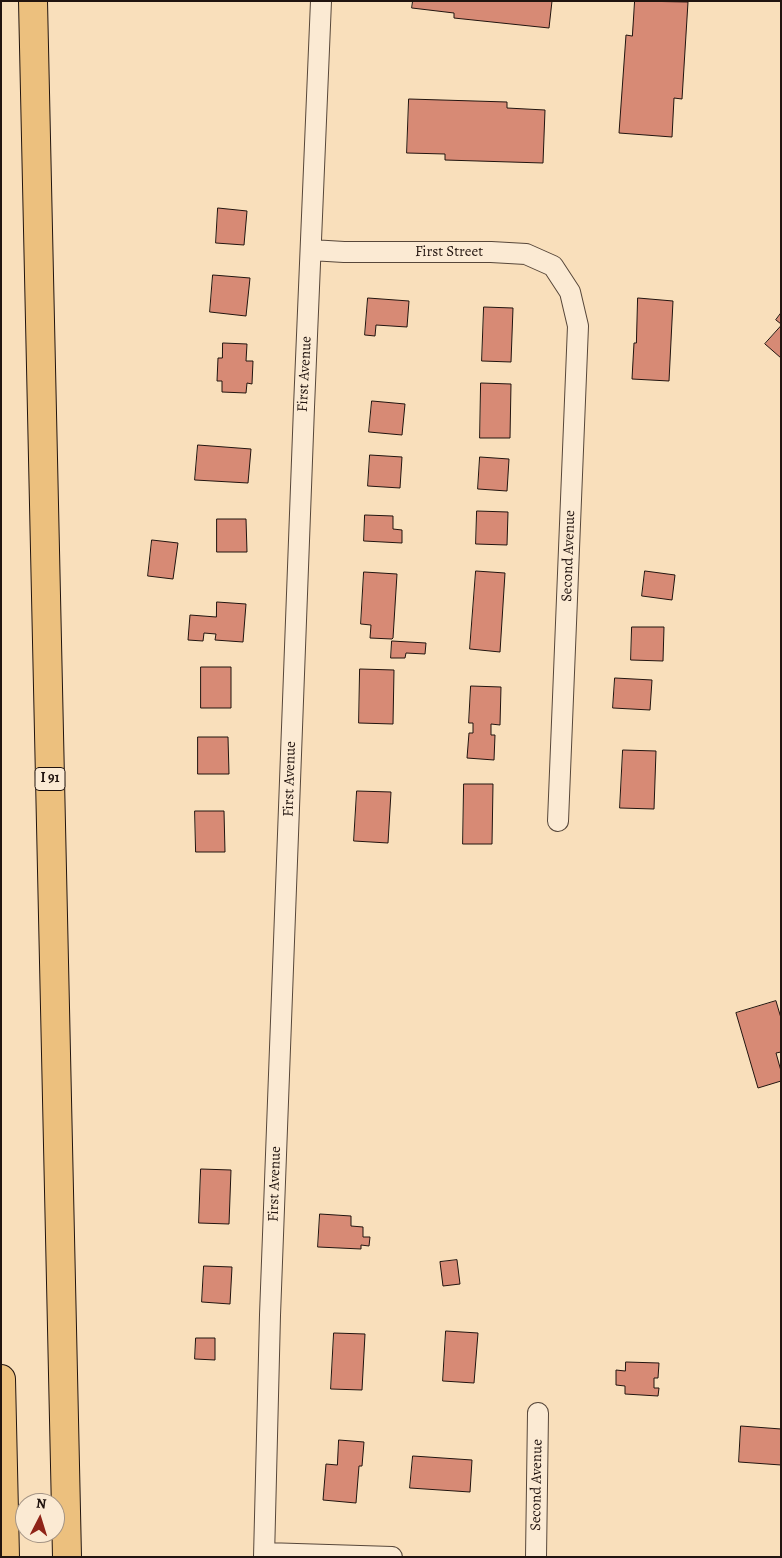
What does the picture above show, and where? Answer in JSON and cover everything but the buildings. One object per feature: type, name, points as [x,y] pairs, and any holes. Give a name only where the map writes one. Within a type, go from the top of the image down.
[{"type":"highway","name":"I 91","points":[[33,1],[67,1557]]},
{"type":"highway","points":[[1,1379],[5,1557]]},
{"type":"street","name":"First Avenue","points":[[264,1555],[270,1315],[304,397],[321,1]]},
{"type":"street","name":"First Street","points":[[311,250],[526,254],[553,266],[570,292]]},
{"type":"street","name":"Second Avenue","points":[[558,821],[578,326],[570,292]]},
{"type":"street","name":"Second Avenue","points":[[536,1557],[538,1413]]},
{"type":"street","points":[[264,1555],[392,1557]]}]
